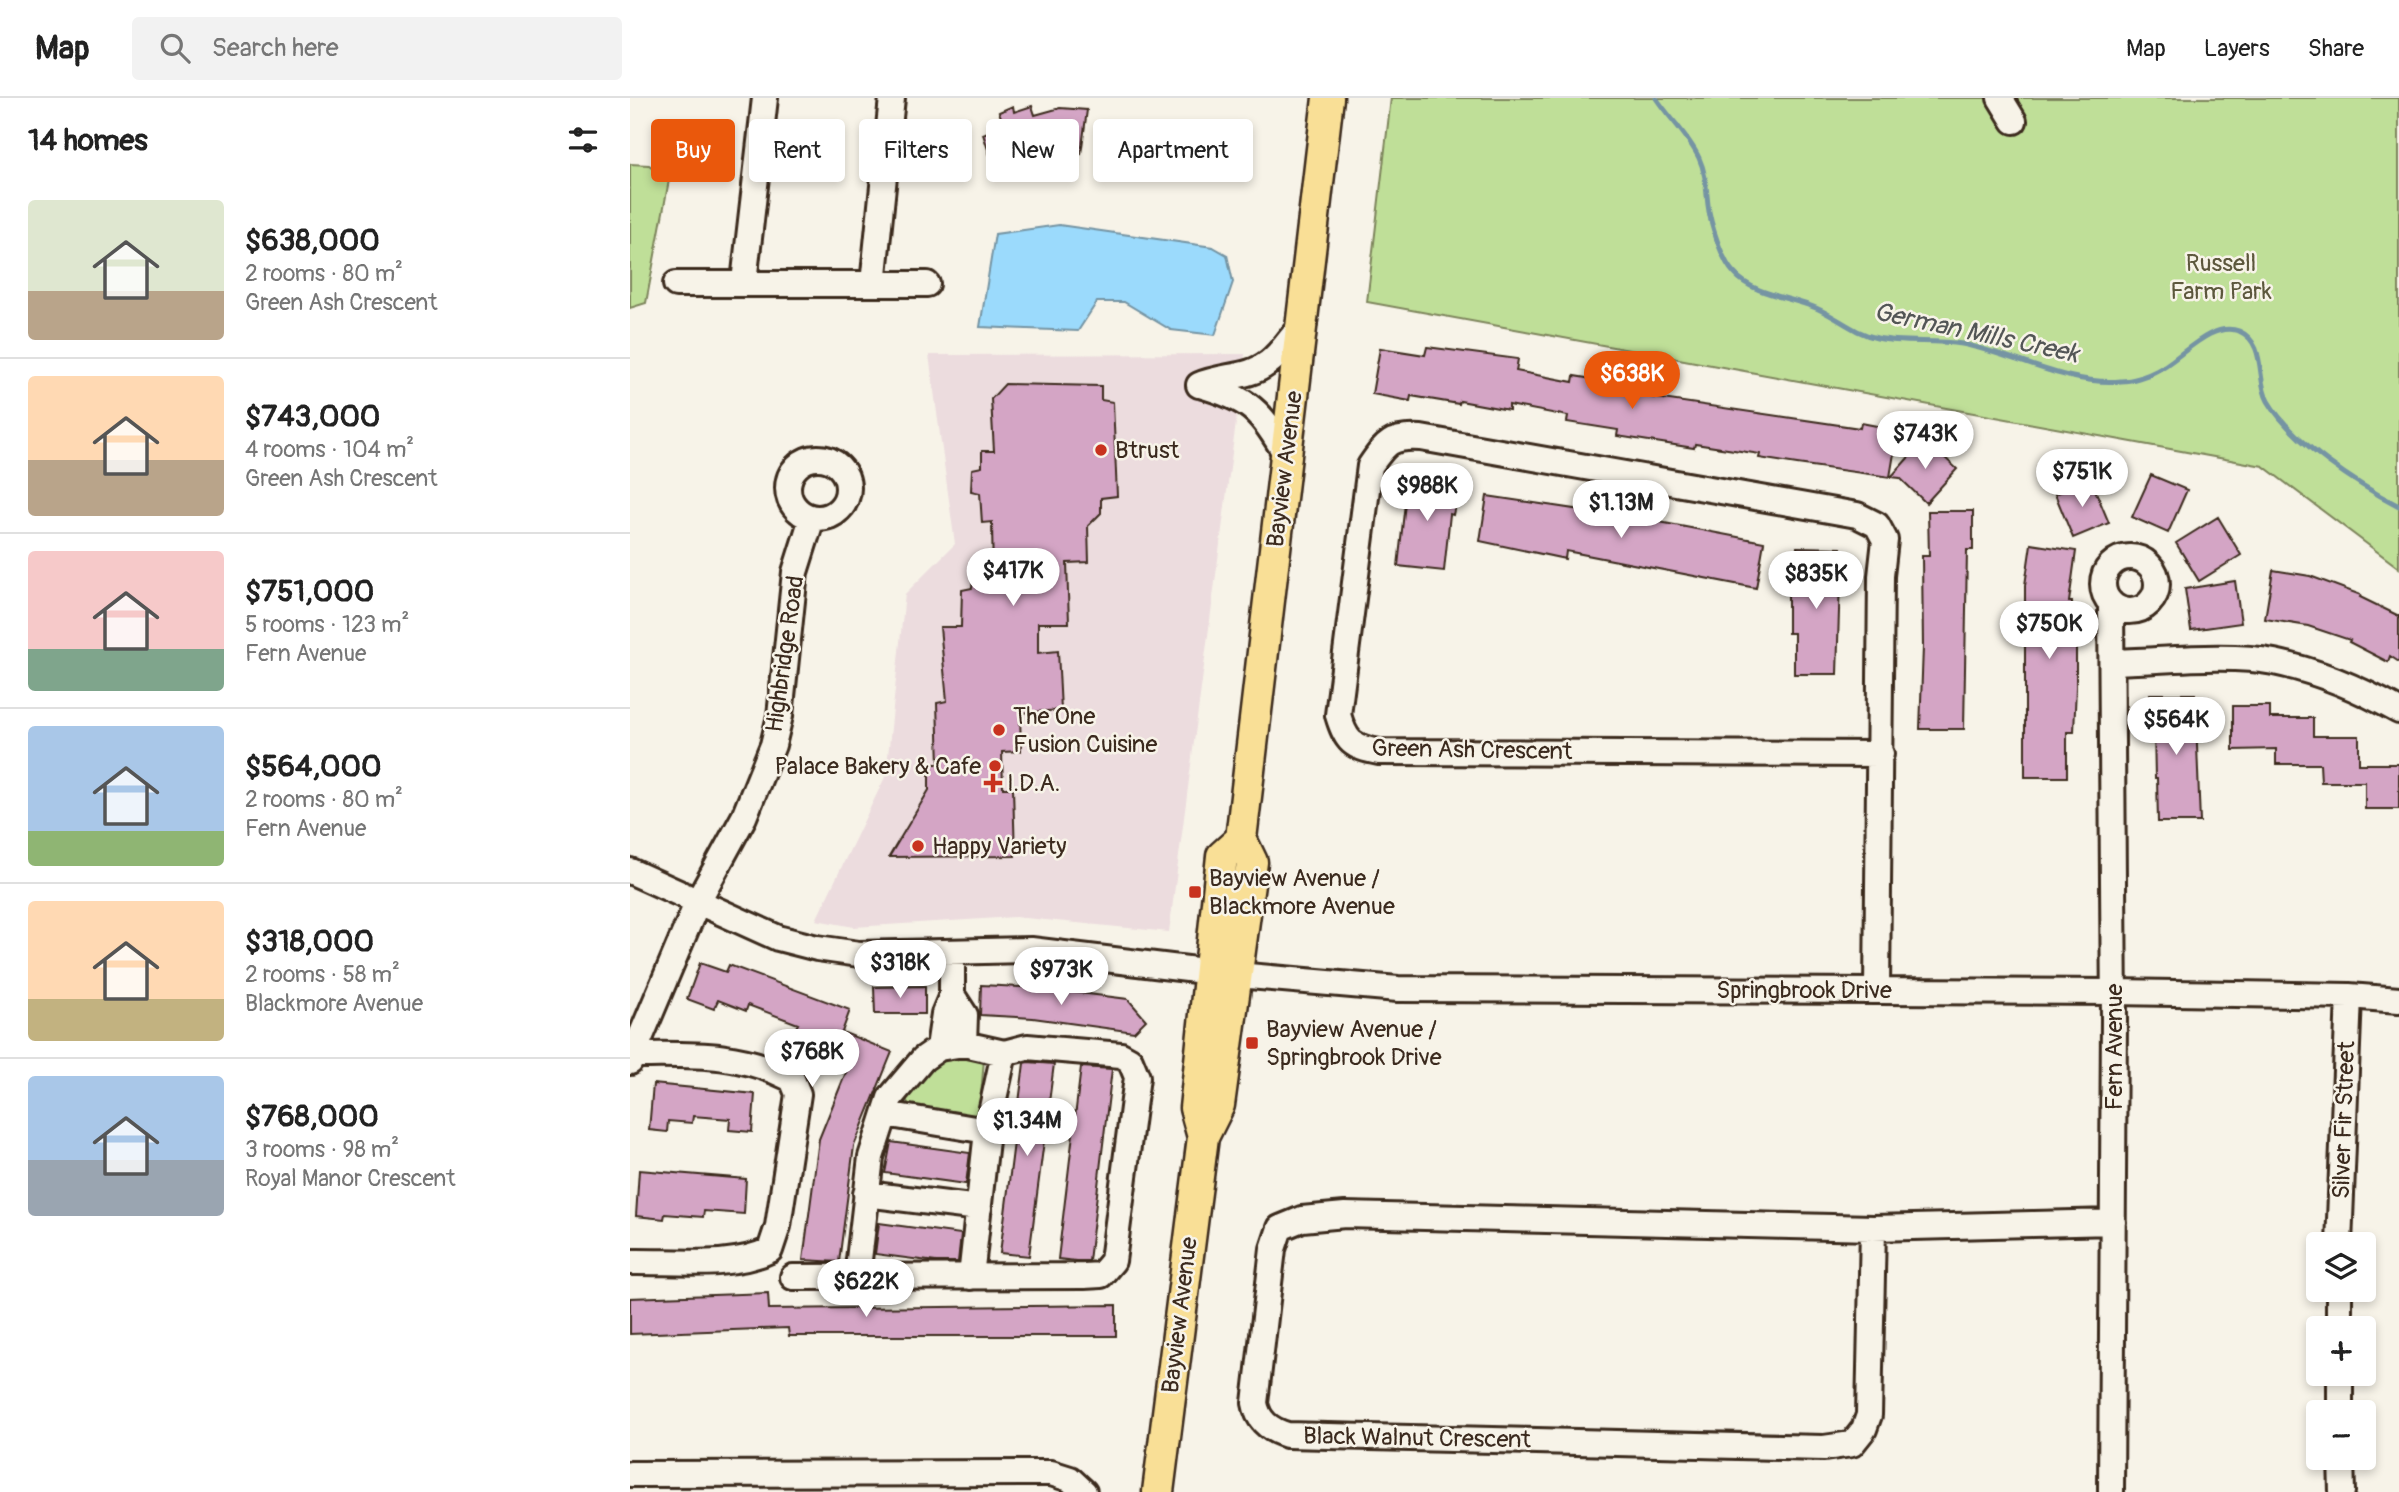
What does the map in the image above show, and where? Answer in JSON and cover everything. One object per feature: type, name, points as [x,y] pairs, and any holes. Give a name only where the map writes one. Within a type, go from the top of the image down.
[{"type":"main road","name":"Bayview Avenue","points":[[1158,1492],[1203,1137],[1195,1108],[1224,972],[1222,856],[1241,839],[1328,98]]},
{"type":"street","points":[[744,282],[765,98]]},
{"type":"street","points":[[873,284],[892,98]]},
{"type":"street","points":[[2000,98],[2014,121]]},
{"type":"street","points":[[676,284],[927,284]]},
{"type":"street","points":[[1286,455],[1269,425],[1247,403],[1231,394],[1199,385],[1218,376],[1233,377],[1252,372],[1269,363],[1302,325]]},
{"type":"street","name":"Green Ash Crescent","points":[[1877,991],[1881,754],[1881,576],[1885,540],[1877,524],[1857,515],[1421,438],[1402,437],[1384,445],[1370,466],[1338,715],[1343,732],[1356,747],[1378,752],[1881,754]]},
{"type":"street","name":"Highbridge Road","points":[[631,1057],[698,901],[744,817],[773,745],[780,716],[795,572],[812,518]]},
{"type":"street","name":"Fern Avenue","points":[[2111,603],[2114,992],[2111,1492]]},
{"type":"street","points":[[2113,662],[2273,662],[2345,684],[2399,711]]},
{"type":"street","name":"Springbrook Drive","points":[[630,871],[778,938],[817,948],[859,954],[1031,950],[1398,989],[2114,992],[2349,996],[2399,1000]]},
{"type":"street","points":[[939,1048],[944,1014],[952,995],[952,953]]},
{"type":"street","points":[[952,995],[965,1015],[964,1044]]},
{"type":"street","name":"Silver Fir Street","points":[[2339,1232],[2349,996]]},
{"type":"street","points":[[793,1277],[857,1277],[971,1277],[1101,1275],[1113,1261],[1138,1077],[1130,1060],[1121,1055],[1027,1047],[1004,1053],[964,1044],[939,1048],[923,1059],[890,1098],[871,1157],[857,1277]]},
{"type":"street","points":[[971,1277],[987,1131],[1004,1053]]},
{"type":"street","points":[[630,1262],[733,1261],[754,1258],[770,1250],[778,1226],[798,1094],[792,1079],[756,1062],[734,1057],[631,1057]]},
{"type":"street","points":[[885,1114],[987,1131]]},
{"type":"street","points":[[866,1194],[979,1208]]},
{"type":"street","name":"Black Walnut Crescent","points":[[1872,1228],[1869,1415],[1864,1429],[1852,1444],[1824,1448],[1287,1435],[1273,1431],[1257,1415],[1255,1403],[1273,1249],[1280,1228],[1301,1219],[1345,1215],[1872,1228],[2113,1223]]},
{"type":"street","points":[[2341,1470],[2342,1492]]},
{"type":"street","points":[[630,1474],[842,1482],[1051,1473],[1070,1479],[1084,1492]]},
{"type":"shaded area","points":[[1245,354],[1169,932],[1015,917],[854,927],[816,920],[886,775],[905,594],[955,544],[929,355]]},
{"type":"green space","name":"Russell Farm Park","points":[[1391,98],[2399,98],[2399,568],[2263,466],[1367,302]]},
{"type":"green space","points":[[630,164],[649,165],[651,182],[669,182],[646,303],[630,308]]},
{"type":"green space","points":[[948,1051],[984,1059],[980,1108],[974,1118],[944,1111],[916,1113],[907,1101],[904,1083]]},
{"type":"water","points":[[1059,225],[1213,247],[1227,255],[1233,282],[1215,335],[1171,330],[1124,302],[1097,302],[1078,331],[980,327],[995,234]]},
{"type":"building","points":[[1013,106],[1014,112],[1032,106],[1035,115],[1060,108],[1087,110],[1081,154],[1079,119],[1002,119],[999,112]]},
{"type":"building","points":[[1427,347],[1518,359],[1516,371],[1573,382],[1574,376],[1617,383],[1615,392],[1860,428],[1861,423],[1898,430],[1890,477],[1759,458],[1760,454],[1695,444],[1694,448],[1617,436],[1618,430],[1567,422],[1568,416],[1509,405],[1509,410],[1460,401],[1459,404],[1411,396],[1410,401],[1372,394],[1380,348],[1425,355]]},
{"type":"building","points":[[1005,384],[1101,386],[1101,400],[1113,402],[1117,496],[1101,498],[1101,513],[1088,526],[1089,562],[1067,563],[1069,623],[1038,623],[1038,653],[1058,651],[1061,710],[1020,713],[1021,751],[1002,752],[1003,788],[1013,788],[1015,856],[889,857],[929,790],[929,764],[939,764],[937,703],[947,701],[940,627],[961,627],[962,590],[972,588],[973,577],[993,578],[992,522],[982,523],[980,493],[971,491],[972,469],[982,467],[982,451],[994,451],[991,399]]},
{"type":"building","points":[[1925,439],[1957,469],[1926,503],[1900,478],[1891,477]]},
{"type":"building","points":[[2151,475],[2187,490],[2168,533],[2132,517]]},
{"type":"building","points":[[1408,476],[1459,485],[1453,515],[1450,514],[1444,571],[1398,566]]},
{"type":"building","points":[[2091,480],[2109,523],[2073,538],[2055,494]]},
{"type":"building","points":[[1487,496],[1581,510],[1581,507],[1764,542],[1756,588],[1566,551],[1565,559],[1480,541]]},
{"type":"building","points":[[1928,511],[1973,511],[1973,550],[1967,550],[1964,729],[1920,729],[1922,556],[1929,556]]},
{"type":"building","points":[[2218,517],[2241,555],[2199,581],[2176,543]]},
{"type":"building","points":[[2031,544],[2076,551],[2069,602],[2072,602],[2072,647],[2076,647],[2076,687],[2074,732],[2067,732],[2067,777],[2025,777],[2025,585]]},
{"type":"building","points":[[1797,547],[1841,548],[1837,674],[1794,674],[1794,633],[1788,633],[1788,593],[1797,593]]},
{"type":"building","points":[[2273,570],[2310,576],[2361,595],[2360,597],[2399,616],[2399,662],[2390,656],[2388,662],[2349,642],[2350,640],[2308,626],[2265,619]]},
{"type":"building","points":[[2235,581],[2241,623],[2191,630],[2185,589]]},
{"type":"building","points":[[2150,694],[2195,694],[2200,822],[2158,822],[2154,730],[2150,730]]},
{"type":"building","points":[[2233,706],[2270,706],[2270,718],[2313,718],[2313,736],[2359,736],[2359,764],[2399,764],[2399,809],[2365,809],[2365,782],[2321,782],[2320,764],[2276,764],[2276,749],[2233,750]]},
{"type":"building","points":[[700,963],[726,972],[729,965],[850,1010],[842,1032],[892,1052],[854,1146],[839,1262],[803,1260],[819,1139],[853,1055],[817,1042],[819,1036],[796,1027],[798,1024],[748,1005],[746,1011],[718,1000],[714,1009],[687,999]]},
{"type":"building","points":[[981,985],[1040,988],[1128,999],[1146,1020],[1134,1032],[1033,1018],[980,1015]]},
{"type":"building","points":[[925,986],[925,1014],[875,1014],[874,987]]},
{"type":"building","points":[[1024,1063],[1054,1064],[1029,1256],[1000,1253]]},
{"type":"building","points":[[1081,1067],[1112,1069],[1089,1261],[1058,1259]]},
{"type":"building","points":[[653,1084],[755,1094],[752,1132],[729,1130],[730,1119],[693,1116],[692,1123],[668,1121],[667,1132],[649,1130]]},
{"type":"building","points":[[891,1142],[970,1153],[966,1184],[885,1173]]},
{"type":"building","points":[[639,1170],[746,1179],[744,1214],[704,1211],[703,1217],[665,1214],[664,1219],[636,1216]]},
{"type":"building","points":[[879,1223],[961,1234],[958,1262],[936,1262],[875,1254]]},
{"type":"building","points":[[768,1293],[769,1309],[1116,1305],[1116,1336],[789,1336],[788,1328],[630,1334],[630,1298]]},
{"type":"waterway","name":"German Mills Creek","points":[[1656,98],[1699,158],[1711,221],[1721,251],[1734,273],[1751,286],[1816,308],[1877,338],[1962,344],[2061,374],[2101,381],[2125,381],[2144,376],[2165,366],[2206,336],[2228,329],[2239,331],[2254,344],[2268,401],[2293,432],[2327,461],[2399,506]]},
{"type":"place","name":"Btrust","points":[[1101,450]]},
{"type":"place","name":"The One Fusion Cuisine","points":[[999,730]]},
{"type":"place","name":"Palace Bakery & Cafe","points":[[995,766]]},
{"type":"place","name":"I.D.A.","points":[[993,783]]},
{"type":"place","name":"Happy Variety","points":[[918,846]]},
{"type":"place","name":"Bayview Avenue / Blackmore Avenue","points":[[1195,892]]},
{"type":"place","name":"Bayview Avenue / Springbrook Drive","points":[[1252,1043]]}]
